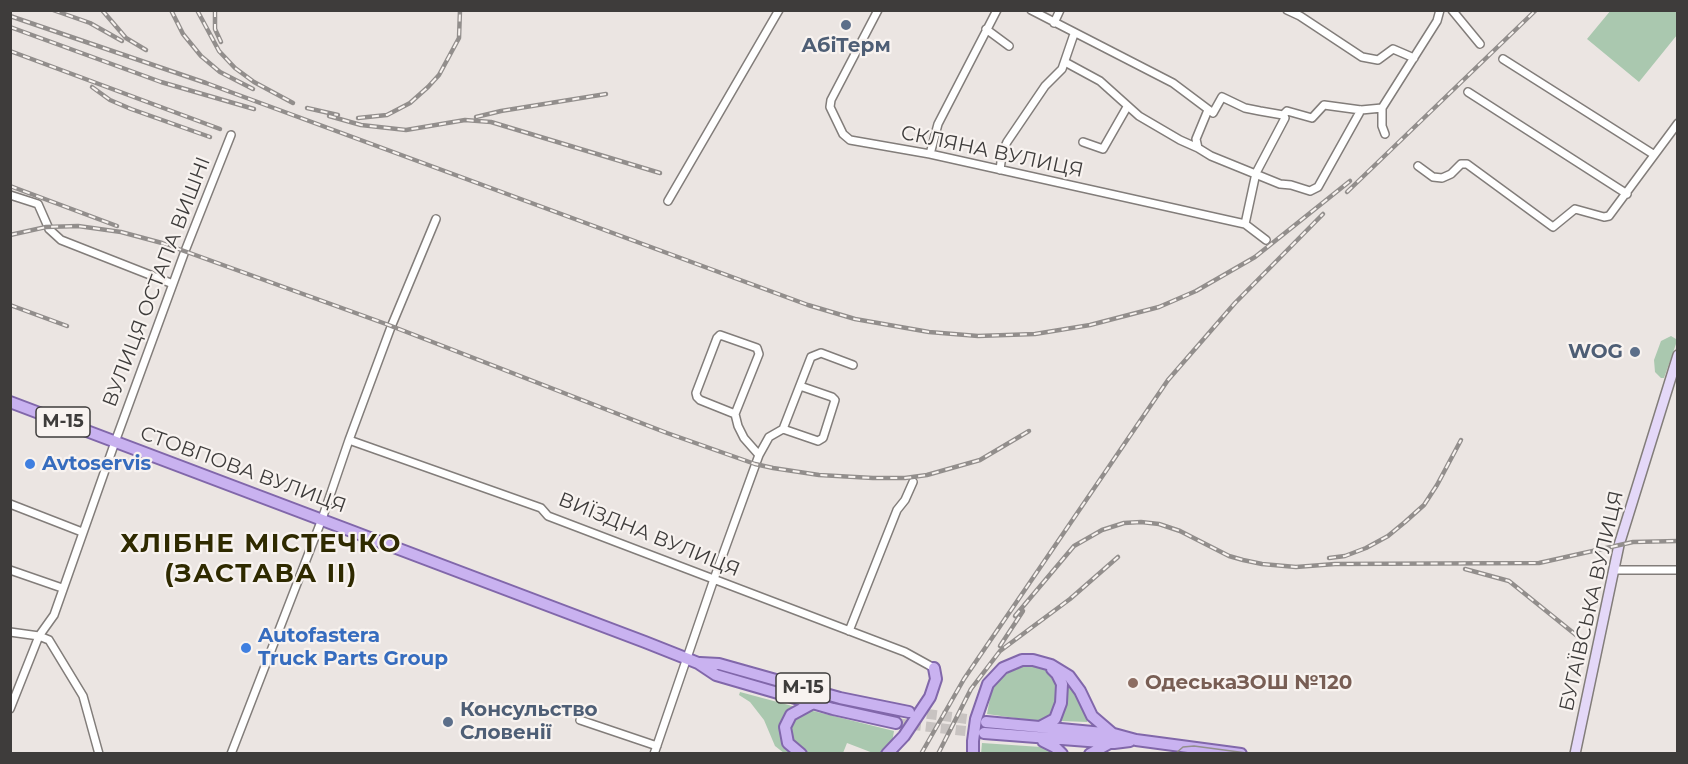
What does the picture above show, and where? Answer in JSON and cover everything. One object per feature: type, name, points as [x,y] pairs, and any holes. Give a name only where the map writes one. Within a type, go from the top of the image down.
[{"type":"main road","name":"БУГАЇВСЬКА ВУЛИЦЯ","points":[[1575,753],[1619,545],[1677,355]]},
{"type":"main road","name":"СТОВПОВА ВУЛИЦЯ","points":[[10,402],[687,658],[716,675],[813,703],[896,723]]},
{"type":"main road","points":[[973,753],[973,731],[980,703],[992,677],[1003,668],[1028,660],[1057,668],[1072,680],[1092,716],[1114,739]]},
{"type":"main road","name":"СТОВПОВА ВУЛИЦЯ","points":[[698,663],[719,664],[840,698],[909,712]]},
{"type":"main road","points":[[1035,733],[1055,719],[1061,703],[1060,679],[1045,663]]},
{"type":"main road","points":[[887,753],[904,736],[930,697],[936,679],[934,668]]},
{"type":"main road","points":[[801,753],[788,743],[785,727],[791,715],[813,703]]},
{"type":"main road","points":[[985,727],[1136,740],[1241,753]]},
{"type":"main road","points":[[1035,733],[1062,753]]},
{"type":"main road","points":[[1090,753],[1114,739]]},
{"type":"street","points":[[668,201],[779,10]]},
{"type":"street","name":"СКЛЯНА ВУЛИЦЯ","points":[[878,10],[831,100],[830,107],[843,134],[850,141],[930,154],[1245,224],[1266,240]]},
{"type":"street","points":[[930,154],[938,124],[960,85],[996,10]]},
{"type":"street","points":[[1031,10],[1173,83],[1213,113],[1222,97],[1245,108],[1283,115]]},
{"type":"street","points":[[1054,23],[1060,10]]},
{"type":"street","points":[[1287,10],[1362,57],[1378,60],[1394,49],[1414,58]]},
{"type":"street","points":[[1385,134],[1382,126],[1383,108],[1437,21],[1440,10]]},
{"type":"street","points":[[1452,10],[1480,44]]},
{"type":"street","points":[[986,29],[1009,46]]},
{"type":"street","points":[[1000,170],[1002,154],[1007,142],[1029,107],[1062,69],[1074,34]]},
{"type":"street","points":[[1503,59],[1653,154]]},
{"type":"street","points":[[1065,62],[1100,81],[1140,116],[1180,140],[1211,156],[1280,184],[1291,184],[1313,191],[1318,187],[1361,110]]},
{"type":"street","points":[[1468,92],[1627,194]]},
{"type":"street","points":[[1283,115],[1287,111],[1311,118],[1324,105],[1361,110],[1383,108]]},
{"type":"street","points":[[1083,142],[1103,149],[1128,106]]},
{"type":"street","points":[[1198,148],[1196,139],[1208,110]]},
{"type":"street","points":[[1245,224],[1256,173],[1285,118],[1283,115]]},
{"type":"street","points":[[1418,166],[1433,177],[1442,178],[1451,174],[1461,164],[1467,164],[1553,227],[1575,209],[1608,217],[1677,123]]},
{"type":"street","name":"ВУЛИЦЯ ОСТАПА ВИШНІ","points":[[10,709],[39,636],[54,615],[173,284],[231,135]]},
{"type":"street","points":[[10,195],[38,204],[49,229],[61,240],[173,284]]},
{"type":"street","points":[[231,753],[322,519],[348,440],[436,219]]},
{"type":"street","points":[[735,414],[700,400],[696,393],[717,338],[720,336],[757,348],[759,354],[735,414],[738,426],[756,452]]},
{"type":"street","points":[[580,720],[656,750],[756,452],[770,437],[783,429],[811,357],[821,353],[853,365]]},
{"type":"street","points":[[783,429],[818,441],[823,438],[835,400],[800,386]]},
{"type":"street","name":"ВИЇЗДНА ВУЛИЦЯ","points":[[348,440],[540,508],[548,516],[905,652],[934,668]]},
{"type":"street","points":[[849,630],[897,510],[914,482]]},
{"type":"street","points":[[10,504],[82,532]]},
{"type":"street","points":[[10,570],[62,588]]},
{"type":"street","points":[[1614,570],[1677,570]]},
{"type":"street","points":[[10,632],[39,636],[49,640],[83,696],[99,753]]},
{"type":"green space","points":[[1611,10],[1677,11],[1677,35],[1639,82],[1587,39]]},
{"type":"green space","points":[[1671,336],[1676,339],[1676,344],[1664,378],[1661,378],[1655,372],[1654,360],[1661,341]]},
{"type":"green space","points":[[1025,666],[1034,666],[1049,671],[1057,680],[1058,695],[1053,714],[1044,722],[987,714],[995,684],[1009,672]]},
{"type":"green space","points":[[1067,682],[1070,682],[1088,719],[1087,722],[1061,721],[1067,701]]},
{"type":"green space","points":[[740,692],[796,707],[781,731],[783,741],[794,753],[784,753],[775,746],[764,720],[750,702],[739,695]]},
{"type":"green space","points":[[809,710],[894,731],[892,743],[881,753],[873,753],[847,743],[843,753],[809,753],[795,744],[790,736],[790,727],[794,719]]},
{"type":"green space","points":[[982,743],[1041,747],[1055,754],[981,754]]},
{"type":"tunnel","points":[[912,712],[983,721]]},
{"type":"tunnel","points":[[896,723],[982,733]]},
{"type":"tram line","points":[[1175,754],[1183,747],[1194,746],[1254,754]]},
{"type":"railway","points":[[53,10],[90,23],[122,41]]},
{"type":"railway","points":[[102,10],[126,38],[146,50]]},
{"type":"railway","points":[[171,10],[183,34],[201,56],[220,72],[253,89]]},
{"type":"railway","points":[[197,10],[219,51],[235,68],[254,82],[293,103]]},
{"type":"railway","points":[[215,10],[215,29],[221,42]]},
{"type":"railway","points":[[358,118],[387,115],[410,103],[428,87],[439,75],[459,38],[460,10]]},
{"type":"railway","points":[[1347,192],[1536,10]]},
{"type":"railway","points":[[10,16],[206,83],[808,305],[855,319],[929,332],[978,336],[1035,334],[1090,325],[1159,307],[1196,291],[1255,257],[1350,181]]},
{"type":"railway","points":[[10,27],[161,82],[254,109]]},
{"type":"railway","points":[[10,51],[220,129]]},
{"type":"railway","points":[[92,87],[110,100],[131,109],[210,137]]},
{"type":"railway","points":[[476,117],[606,94]]},
{"type":"railway","points":[[307,108],[338,115]]},
{"type":"railway","points":[[329,116],[361,125],[406,130],[465,120],[491,122],[660,173]]},
{"type":"railway","points":[[10,186],[117,226]]},
{"type":"railway","points":[[921,754],[964,679],[1168,380],[1235,303],[1323,214]]},
{"type":"railway","points":[[10,235],[46,227],[78,226],[121,232],[162,243],[386,324],[667,433],[755,464],[773,468],[819,475],[873,478],[927,475],[980,460],[1029,431]]},
{"type":"railway","points":[[10,305],[67,326]]},
{"type":"railway","points":[[1329,558],[1345,556],[1366,548],[1388,536],[1405,522],[1424,505],[1461,440]]},
{"type":"railway","points":[[1015,616],[1074,546],[1102,530],[1124,523],[1159,524],[1180,531],[1229,556],[1262,564],[1296,567],[1335,564],[1539,563],[1633,542],[1678,541]]},
{"type":"railway","points":[[938,754],[971,689],[1000,651],[1070,599],[1118,557]]},
{"type":"railway","points":[[1465,569],[1509,581],[1576,635]]},
{"type":"railway","points":[[1000,646],[1023,611]]},
{"type":"place","name":"АбіТерм","points":[[846,25]]},
{"type":"place","name":"WOG","points":[[1635,352]]},
{"type":"place","name":"Avtoservis","points":[[30,464]]},
{"type":"place","name":"Autofastera Truck Parts Group","points":[[246,648]]},
{"type":"place","name":"ОдеськаЗОШ №120","points":[[1133,683]]},
{"type":"place","name":"Консульство Словенії","points":[[448,722]]},
{"type":"district","name":"ХЛІБНЕ МІСТЕЧКО (ЗАСТАВА ІІ)","points":[[261,559]]}]
